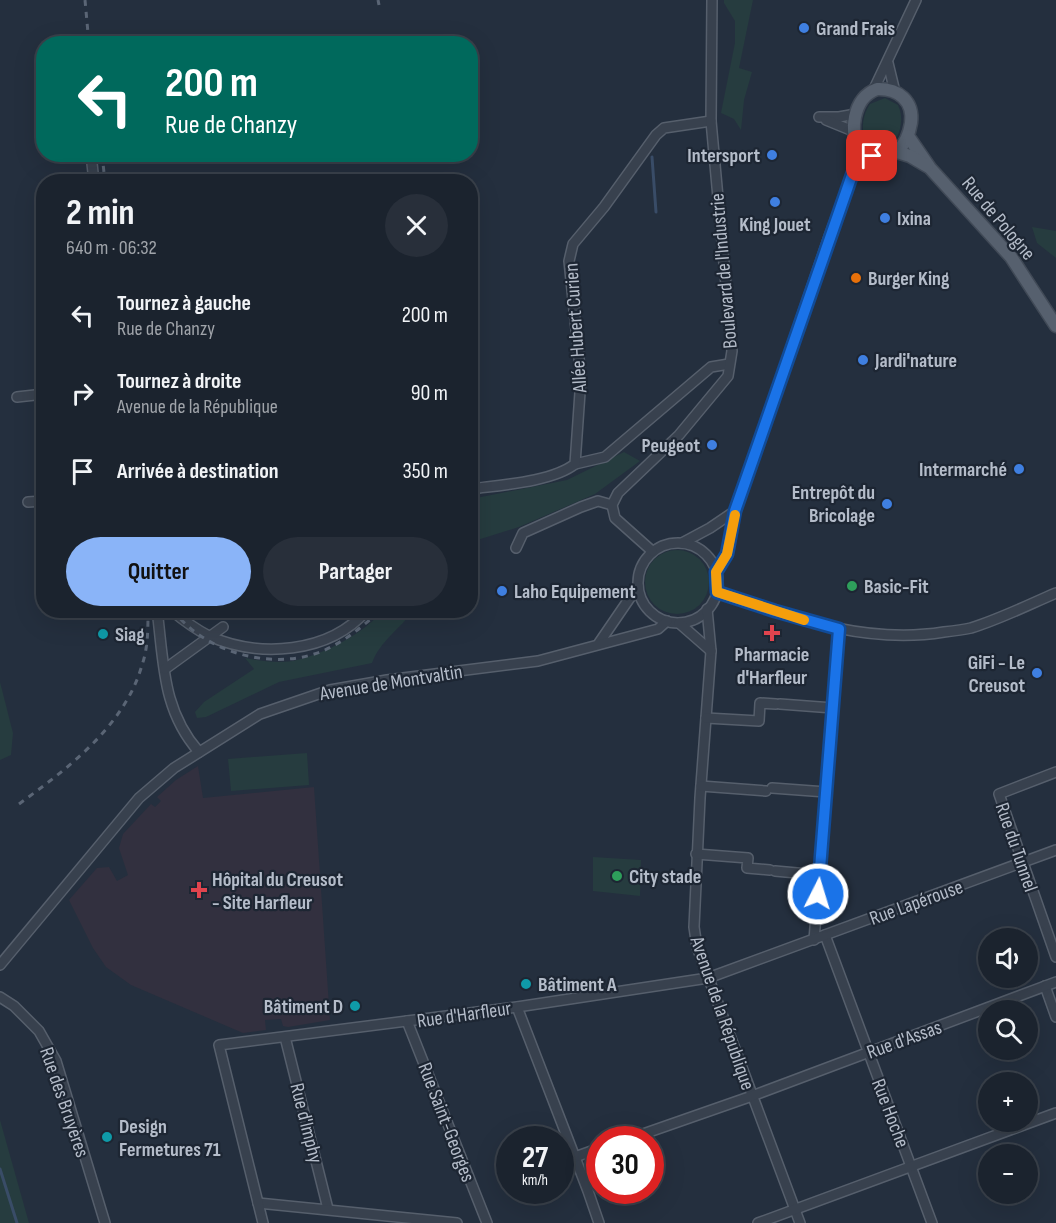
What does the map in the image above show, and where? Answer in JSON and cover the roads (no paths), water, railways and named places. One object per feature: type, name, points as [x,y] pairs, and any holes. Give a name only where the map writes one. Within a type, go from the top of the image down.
[{"type":"main road","points":[[885,89],[896,92],[906,99],[909,106],[911,121],[908,136],[897,152],[887,157],[872,156],[864,152],[855,136],[856,114],[863,97],[873,91],[885,89]]},
{"type":"main road","name":"Rue de Pologne","points":[[908,136],[930,168],[1011,257],[1056,326]]},
{"type":"main road","name":"Rue de Pologne","points":[[897,152],[910,156],[930,168]]},
{"type":"street","name":"Boulevard de l'Industrie","points":[[612,505],[618,493],[679,435],[728,376],[732,351],[711,121],[712,0]]},
{"type":"street","points":[[873,91],[916,0]]},
{"type":"street","points":[[888,63],[896,92]]},
{"type":"street","points":[[716,572],[727,554],[735,511],[854,170],[855,136],[819,117],[856,114]]},
{"type":"street","name":"Allée Hubert Curien","points":[[575,464],[581,378],[569,261],[573,244],[604,207],[656,135],[664,128],[711,121]]},
{"type":"street","points":[[854,170],[872,156]]},
{"type":"street","points":[[478,488],[547,477],[565,472],[575,464],[605,457],[711,367],[729,364]]},
{"type":"street","points":[[17,397],[36,395]]},
{"type":"street","points":[[516,548],[523,533],[598,501],[612,505],[615,518],[652,551]]},
{"type":"street","points":[[28,502],[36,502]]},
{"type":"street","points":[[682,543],[735,511]]},
{"type":"street","points":[[671,543],[682,543],[704,552],[711,561],[716,572],[717,592],[707,609],[689,621],[667,621],[656,616],[641,598],[638,586],[641,567],[652,551],[671,543]]},
{"type":"street","points":[[599,643],[638,586]]},
{"type":"street","points":[[717,592],[854,633],[890,636],[923,636],[970,628],[1056,594]]},
{"type":"street","name":"Avenue de la République","points":[[707,609],[711,651],[696,854],[694,927],[697,947],[800,1223]]},
{"type":"street","points":[[158,618],[167,693],[180,726],[199,752]]},
{"type":"street","points":[[181,618],[210,636],[255,648],[280,650],[325,640],[357,618]]},
{"type":"street","name":"Avenue de Montvaltin","points":[[0,965],[139,798],[174,768],[260,714],[330,690],[387,680],[538,661],[658,629],[667,621]]},
{"type":"street","points":[[679,622],[711,651]]},
{"type":"street","points":[[165,669],[223,627]]},
{"type":"street","points":[[814,940],[839,629]]},
{"type":"street","points":[[706,718],[759,722],[760,703],[833,708]]},
{"type":"street","name":"Rue du Tunnel","points":[[1056,772],[999,794],[1056,957]]},
{"type":"street","points":[[701,786],[826,792]]},
{"type":"street","name":"Rue Lapérouse","points":[[708,978],[1056,850]]},
{"type":"street","points":[[696,854],[748,858],[747,868],[819,875]]},
{"type":"street","name":"Rue Hoche","points":[[825,935],[932,1223]]},
{"type":"street","name":"Rue d'Harfleur","points":[[258,1203],[219,1045],[408,1021],[708,978]]},
{"type":"street","name":"Rue d'Assas","points":[[664,1127],[1056,982]]},
{"type":"street","points":[[1045,986],[1056,1017]]},
{"type":"street","name":"Rue des Bruyères","points":[[0,997],[14,1006],[39,1031],[56,1061],[105,1223]]},
{"type":"street","points":[[517,1006],[598,1223]]},
{"type":"street","name":"Rue Saint-Georges","points":[[408,1021],[487,1223]]},
{"type":"street","name":"Rue d'Imphy","points":[[285,1036],[328,1209]]},
{"type":"street","points":[[758,1223],[1056,1113]]},
{"type":"street","points":[[575,1157],[586,1153]]},
{"type":"street","points":[[263,1223],[258,1203],[328,1209],[378,1219],[457,1223]]},
{"type":"waterway","points":[[652,157],[656,212]]},
{"type":"waterway","points":[[0,1169],[17,1223]]},
{"type":"railway","points":[[85,0],[88,36]]},
{"type":"railway","points":[[378,0],[379,5]]},
{"type":"railway","points":[[103,162],[104,174]]},
{"type":"railway","points":[[19,804],[75,761],[108,727],[122,708],[134,687],[144,659],[148,618]]},
{"type":"railway","points":[[180,618],[202,637],[220,647],[260,658],[281,659],[320,652],[337,644],[372,618]]},
{"type":"place","name":"Grand Frais","points":[[804,28]]},
{"type":"place","name":"Intersport","points":[[772,155]]},
{"type":"place","name":"King Jouet","points":[[775,202]]},
{"type":"place","name":"Ixina","points":[[885,218]]},
{"type":"place","name":"Burger King","points":[[856,278]]},
{"type":"place","name":"Jardi'nature","points":[[863,360]]},
{"type":"place","name":"Peugeot","points":[[712,445]]},
{"type":"place","name":"Intermarché","points":[[1019,469]]},
{"type":"place","name":"Entrepôt du Bricolage","points":[[887,504]]},
{"type":"place","name":"Basic-Fit","points":[[852,586]]},
{"type":"place","name":"Laho Equipement","points":[[502,591]]},
{"type":"place","name":"Pharmacie d'Harfleur","points":[[772,633]]},
{"type":"place","name":"Siag","points":[[103,634]]},
{"type":"place","name":"GiFi - Le Creusot","points":[[1037,673]]},
{"type":"place","name":"City stade","points":[[617,876]]},
{"type":"place","name":"Hôpital du Creusot - Site Harfleur","points":[[199,890]]},
{"type":"place","name":"Bâtiment A","points":[[526,984]]},
{"type":"place","name":"Bâtiment D","points":[[355,1006]]},
{"type":"place","name":"Design Fermetures 71","points":[[107,1137]]}]
